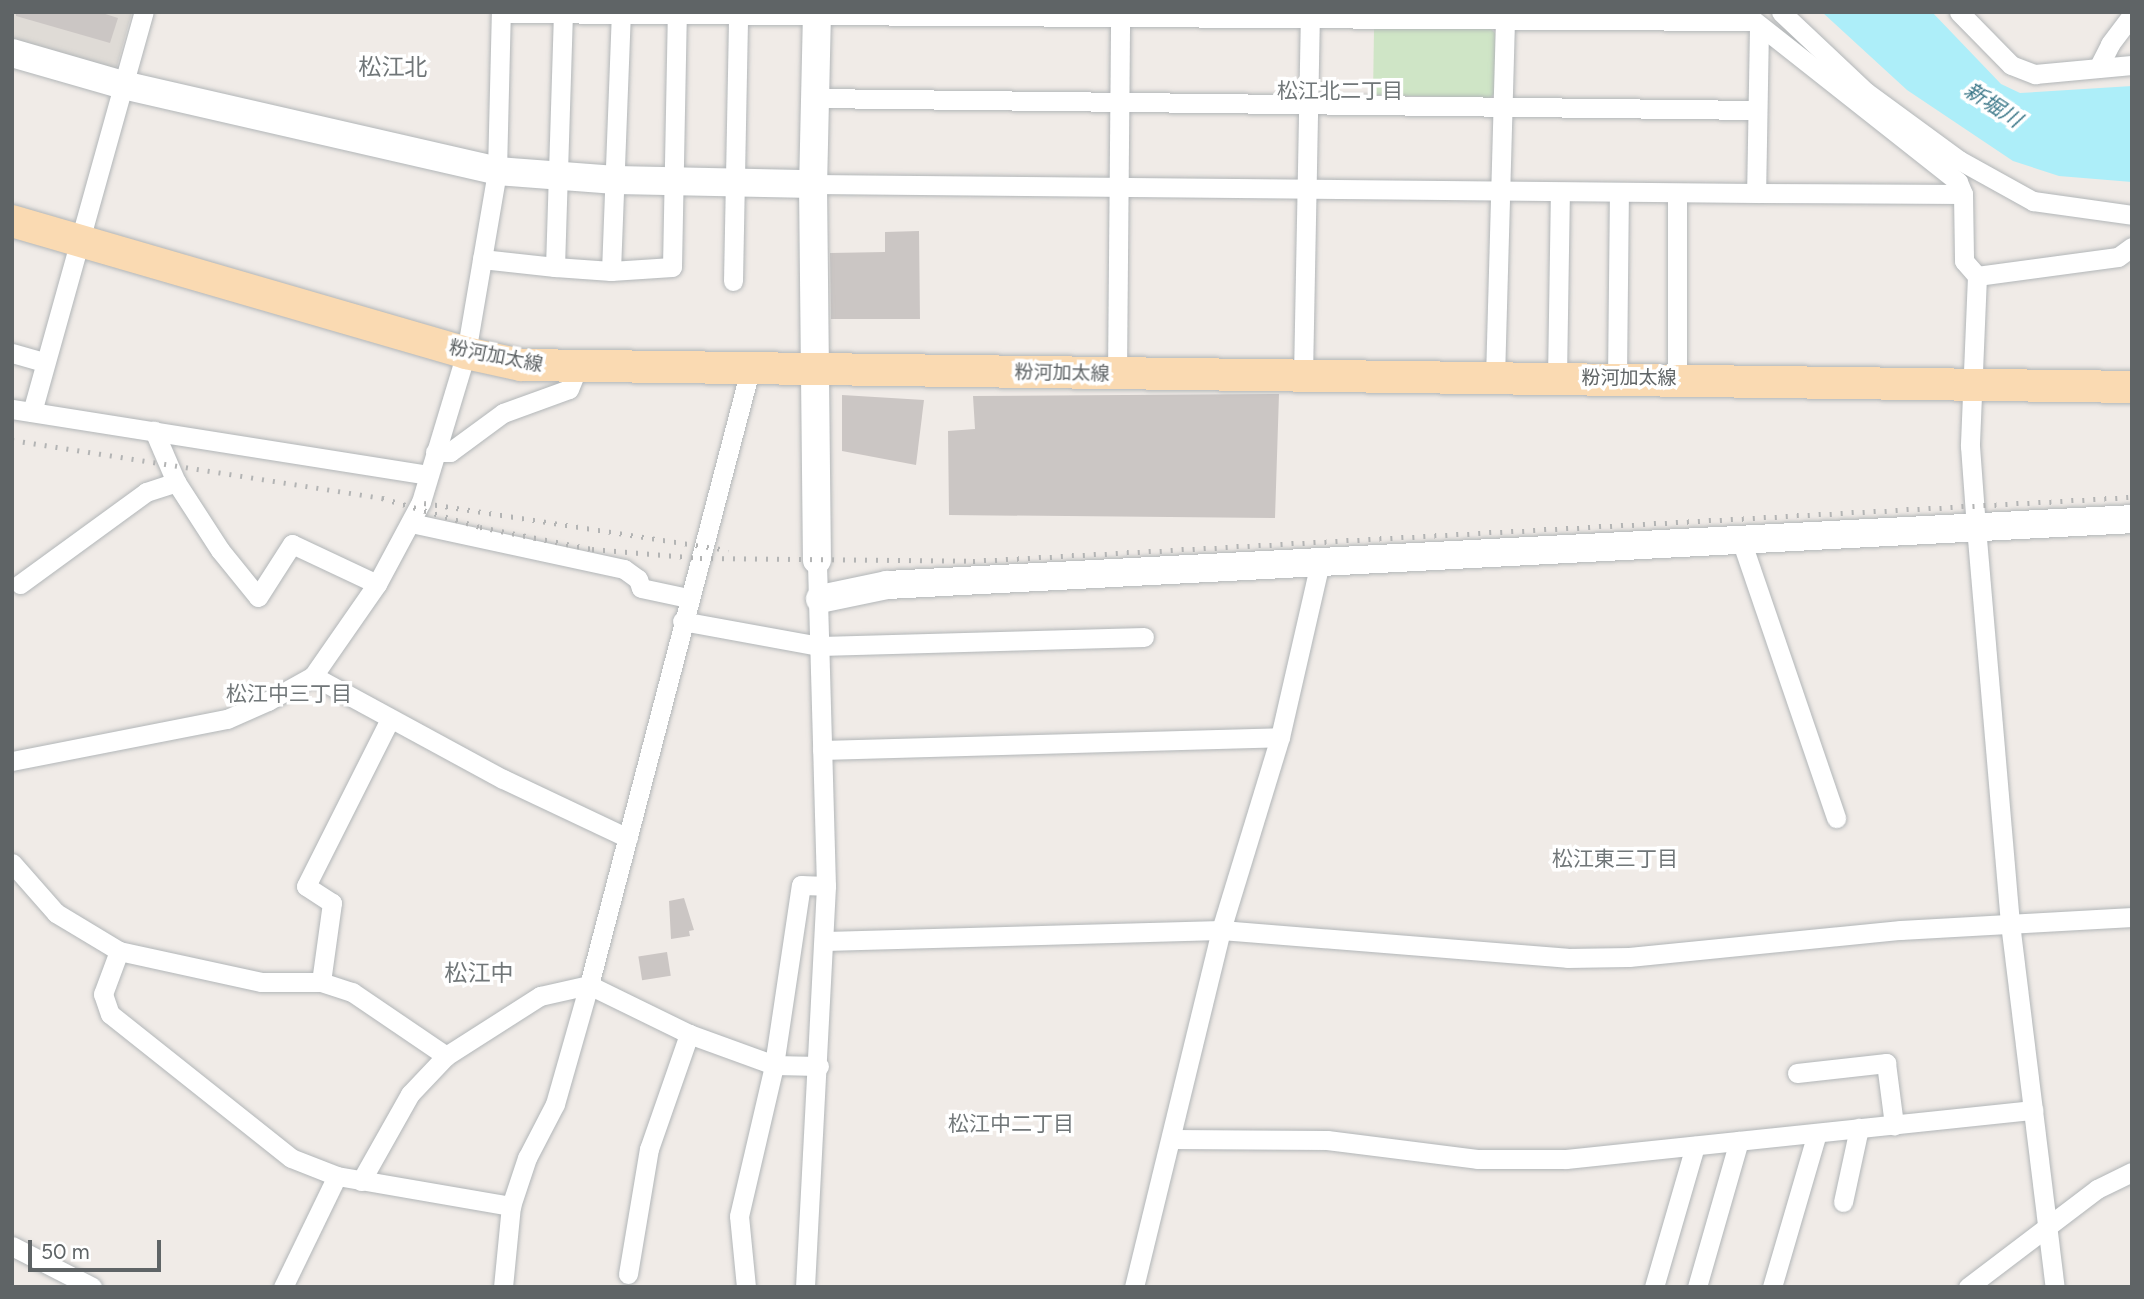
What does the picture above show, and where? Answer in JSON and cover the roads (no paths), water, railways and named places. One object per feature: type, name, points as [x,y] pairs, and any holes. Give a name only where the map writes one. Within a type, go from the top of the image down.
[{"type":"main road","name":"粉河加太線","points":[[12,221],[466,353],[521,365],[577,369],[1677,378],[2132,387]]},
{"type":"street","points":[[144,12],[44,362],[22,410],[428,475]]},
{"type":"street","points":[[1781,12],[1866,92],[1959,160],[2033,201],[2132,215]]},
{"type":"street","points":[[1959,12],[2011,65],[2035,74],[2132,65]]},
{"type":"street","points":[[12,761],[227,719],[313,676],[377,584],[411,523],[466,353],[497,171],[501,13],[1310,15],[1751,20],[1958,182],[1963,194],[1964,261],[1977,276],[1970,446],[1976,527],[2010,923],[2056,1287]]},
{"type":"street","points":[[555,267],[561,176],[563,13]]},
{"type":"street","points":[[611,271],[621,13]]},
{"type":"street","points":[[482,259],[611,271],[672,267],[677,14]]},
{"type":"street","points":[[733,282],[738,14]]},
{"type":"street","points":[[805,1287],[825,941],[820,599],[813,371],[817,14]]},
{"type":"street","points":[[1303,376],[1310,15]]},
{"type":"street","points":[[2098,68],[2132,15]]},
{"type":"street","points":[[1117,374],[1121,189],[1120,16]]},
{"type":"street","points":[[1495,378],[1505,17]]},
{"type":"street","points":[[1751,20],[1756,110],[1756,193]]},
{"type":"street","points":[[12,53],[123,85],[497,171],[616,180],[1121,189],[1963,194]]},
{"type":"street","points":[[815,97],[1756,110]]},
{"type":"street","points":[[1557,377],[1560,192]]},
{"type":"street","points":[[1617,378],[1619,193]]},
{"type":"street","points":[[1677,378],[1678,193]]},
{"type":"street","points":[[1977,276],[2118,257],[2132,247]]},
{"type":"street","points":[[12,353],[44,362]]},
{"type":"street","points":[[435,452],[450,452],[503,413],[569,388],[577,369]]},
{"type":"street","points":[[503,1287],[511,1206],[527,1158],[555,1104],[589,985],[688,598],[750,370]]},
{"type":"street","points":[[153,431],[176,482],[220,550],[258,597],[292,544],[377,584]]},
{"type":"street","points":[[20,584],[146,492],[176,482]]},
{"type":"street","points":[[820,599],[887,585],[2132,519]]},
{"type":"street","points":[[411,523],[624,569],[638,579],[641,588],[688,598]]},
{"type":"street","points":[[1741,540],[1836,818]]},
{"type":"street","points":[[1134,1287],[1221,929],[1280,737],[1320,562]]},
{"type":"street","points":[[682,621],[820,646],[1144,637]]},
{"type":"street","points":[[313,676],[390,719],[628,838]]},
{"type":"street","points":[[321,982],[332,903],[306,886],[390,719]]},
{"type":"street","points":[[822,750],[1280,737]]},
{"type":"street","points":[[12,863],[56,913],[119,951],[261,982],[321,982],[352,992],[446,1056]]},
{"type":"street","points":[[746,1287],[739,1216],[774,1065],[801,885],[825,886]]},
{"type":"street","points":[[825,941],[1221,929],[1567,958],[1629,957],[2010,923],[2132,917]]},
{"type":"street","points":[[119,951],[103,994],[110,1014],[292,1158],[337,1176],[511,1206]]},
{"type":"street","points":[[361,1181],[410,1094],[446,1056],[540,996],[589,985],[689,1034],[774,1065],[819,1066]]},
{"type":"street","points":[[628,1274],[649,1149],[689,1034]]},
{"type":"street","points":[[1797,1073],[1886,1063],[1894,1125]]},
{"type":"street","points":[[1172,1139],[1327,1140],[1477,1159],[1566,1159],[2033,1110]]},
{"type":"street","points":[[1843,1202],[1859,1129]]},
{"type":"street","points":[[1772,1287],[1818,1133]]},
{"type":"street","points":[[1698,1287],[1739,1141]]},
{"type":"street","points":[[1654,1287],[1695,1146]]},
{"type":"street","points":[[1968,1287],[2097,1189],[2132,1172]]},
{"type":"street","points":[[283,1287],[337,1176]]},
{"type":"street","points":[[12,1246],[92,1287]]},
{"type":"water","name":"新堀川","points":[[1822,12],[1932,12],[2001,84],[2020,93],[2132,86],[2132,182],[2059,176],[2013,161],[1907,90]]},
{"type":"railway","points":[[12,440],[389,499]]},
{"type":"railway","points":[[382,498],[480,527],[592,549],[700,558],[973,561],[2132,497]]},
{"type":"railway","points":[[424,503],[728,550]]},
{"type":"district","name":"松江北","points":[[393,67]]},
{"type":"district","name":"松江北二丁目","points":[[1340,91]]},
{"type":"district","name":"松江中三丁目","points":[[289,694]]},
{"type":"district","name":"松江東三丁目","points":[[1615,859]]},
{"type":"district","name":"松江中","points":[[479,973]]},
{"type":"district","name":"松江中二丁目","points":[[1011,1124]]}]
